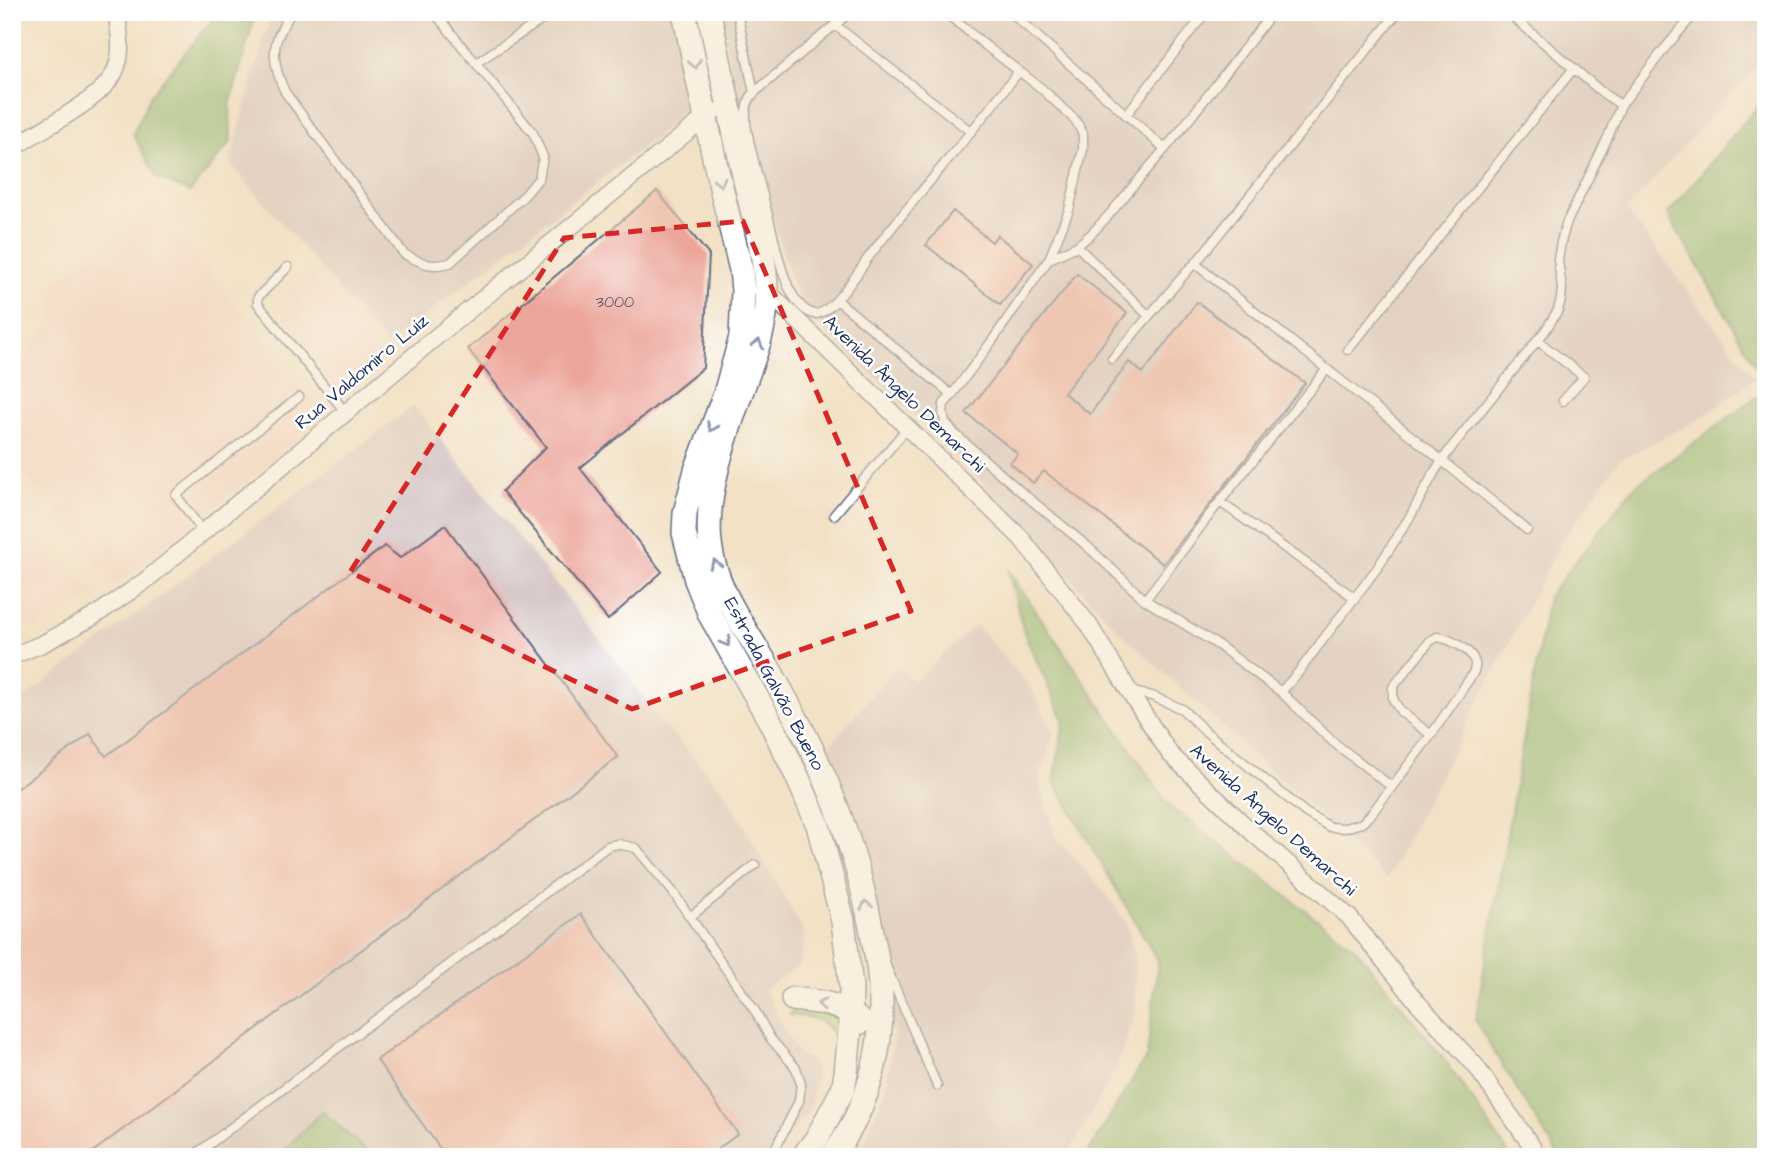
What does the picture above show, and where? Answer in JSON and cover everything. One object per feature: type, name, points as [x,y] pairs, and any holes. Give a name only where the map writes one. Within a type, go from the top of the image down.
[{"type":"main road","points":[[684,12],[741,270],[754,289]]},
{"type":"main road","points":[[709,12],[763,264],[754,289]]},
{"type":"main road","name":"Estrada Galvão Bueno","points":[[754,289],[765,313],[758,345],[715,480],[709,513],[710,544],[717,574],[732,608],[770,670],[819,764],[850,842],[868,911],[880,975],[881,1021],[878,1050],[869,1089],[842,1144],[832,1157]]},
{"type":"main road","name":"Estrada Galvão Bueno","points":[[754,289],[725,394],[695,470],[685,513],[684,533],[696,580],[710,615],[769,719],[818,825],[843,921],[851,987],[846,1073],[843,1089],[817,1138],[803,1157]]},
{"type":"main road","points":[[793,999],[829,1004],[850,1012],[860,1020],[864,1031],[864,1051],[847,1105],[817,1157]]},
{"type":"street","points":[[12,149],[92,97],[111,80],[120,58],[116,12]]},
{"type":"street","name":"Rua Valdomiro Luíz","points":[[12,656],[42,644],[93,617],[145,581],[443,331],[706,115],[728,102]]},
{"type":"street","name":"Avenida Ângelo Demarchi","points":[[754,289],[908,427],[1021,538],[1089,625],[1170,754],[1254,834],[1349,917],[1417,1002],[1475,1065],[1537,1157]]},
{"type":"lane","points":[[291,12],[276,41],[277,74],[285,92],[404,254],[435,267],[450,263],[526,195],[538,178],[543,157],[533,133],[434,12]]},
{"type":"lane","points":[[476,64],[554,12]]},
{"type":"lane","points":[[737,12],[754,93]]},
{"type":"lane","points":[[849,12],[750,96],[746,108],[754,161],[782,269],[790,290],[802,306],[814,314],[825,311],[837,300],[870,255],[1019,71]]},
{"type":"lane","points":[[945,12],[1041,88],[1076,121],[1083,134],[1083,149],[1069,210],[1049,259],[944,404],[945,422],[1018,490],[1087,546],[1145,600],[1218,645],[1281,692],[1333,742],[1392,787]]},
{"type":"lane","points":[[1010,12],[1165,149]]},
{"type":"lane","points":[[1126,115],[1206,12]]},
{"type":"lane","points":[[1049,259],[1077,246],[1108,216],[1165,149],[1273,12]]},
{"type":"lane","points":[[1112,359],[1194,265],[1398,12]]},
{"type":"lane","points":[[1507,12],[1530,34],[1621,105]]},
{"type":"lane","points":[[1281,692],[1378,567],[1442,460],[1558,310],[1562,288],[1558,260],[1560,242],[1621,105],[1696,12]]},
{"type":"lane","points":[[835,25],[971,131]]},
{"type":"lane","points":[[1348,350],[1574,68]]},
{"type":"lane","points":[[1077,246],[1149,316]]},
{"type":"lane","points":[[1194,265],[1527,530]]},
{"type":"lane","points":[[288,267],[258,297],[258,304],[346,413]]},
{"type":"lane","points":[[837,300],[952,395]]},
{"type":"lane","points":[[1537,340],[1584,377],[1563,401]]},
{"type":"lane","points":[[1145,600],[1326,370]]},
{"type":"lane","points":[[203,532],[176,495],[299,397]]},
{"type":"lane","points":[[834,515],[908,427]]},
{"type":"lane","points":[[1220,502],[1355,598]]},
{"type":"lane","points":[[1129,691],[1152,696],[1182,709],[1306,813],[1329,827],[1345,828],[1362,823],[1431,735],[1472,676],[1475,660],[1447,638],[1437,637],[1430,641],[1393,687],[1392,699],[1400,711],[1431,735]]},
{"type":"lane","points":[[192,1157],[608,846],[618,844],[636,848],[673,892],[755,1011],[769,1038],[796,1068],[801,1084],[799,1101],[768,1157]]},
{"type":"lane","points":[[690,917],[755,865]]},
{"type":"lane","points":[[873,940],[937,1086]]},
{"type":"highlighted area","points":[[743,221],[911,611],[632,709],[350,572],[564,238]]},
{"type":"shaded area","points":[[274,12],[673,12],[696,106],[387,345],[230,164],[264,36]]},
{"type":"shaded area","points":[[719,12],[1766,12],[1766,56],[1626,210],[1755,379],[1702,418],[1619,460],[1560,544],[1387,879],[1121,633],[960,458],[805,311],[789,274],[734,86]]},
{"type":"shaded area","points":[[155,205],[326,415],[115,585],[12,461],[12,373],[55,319],[55,285]]},
{"type":"shaded area","points":[[310,272],[318,285],[326,285],[363,326],[356,333],[375,355],[371,359],[376,366],[367,374],[366,379],[346,396],[283,316],[296,306],[287,291]]},
{"type":"shaded area","points":[[414,406],[625,671],[648,706],[726,794],[805,934],[800,965],[764,990],[797,1053],[810,1059],[817,1072],[810,1110],[771,1157],[73,1157],[12,1129],[12,707]]},
{"type":"shaded area","points":[[12,498],[24,532],[97,592],[36,628],[12,620]]},
{"type":"shaded area","points":[[976,625],[1031,688],[1054,734],[1039,780],[1055,835],[1108,896],[1128,926],[1134,956],[1136,1010],[1116,1069],[1067,1157],[852,1157],[865,1139],[886,1087],[894,1035],[875,891],[825,750],[897,666],[914,681]]},
{"type":"green space","points":[[219,12],[255,12],[230,105],[231,142],[190,192],[157,178],[133,134],[151,94]]},
{"type":"green space","points":[[1766,96],[1766,384],[1668,214]]},
{"type":"green space","points":[[1766,390],[1766,1157],[1559,1157],[1475,1021],[1548,597],[1634,487]]},
{"type":"green space","points":[[1008,570],[1169,806],[1356,949],[1447,1063],[1511,1157],[1085,1157],[1147,1056],[1158,961],[1054,782],[1064,721],[1024,633]]},
{"type":"green space","points":[[793,1010],[818,1010],[837,1017],[840,1022],[838,1038],[818,1020],[790,1015]]},
{"type":"green space","points":[[322,1111],[373,1157],[278,1157]]},
{"type":"building","points":[[657,191],[709,255],[703,368],[580,468],[662,572],[608,620],[502,491],[546,447],[468,349]]},
{"type":"building","points":[[953,211],[992,242],[997,235],[1033,264],[1000,305],[926,245]]},
{"type":"building","points":[[1077,274],[1127,313],[1064,393],[1090,414],[1129,362],[1143,373],[1197,302],[1305,383],[1163,564],[1044,471],[1033,483],[1010,463],[1018,454],[966,413]]},
{"type":"building","points":[[445,525],[618,757],[86,1157],[12,1157],[12,792],[90,734],[106,756],[385,546],[400,558]]},
{"type":"building","points":[[581,914],[738,1134],[707,1157],[446,1157],[377,1060]]}]
